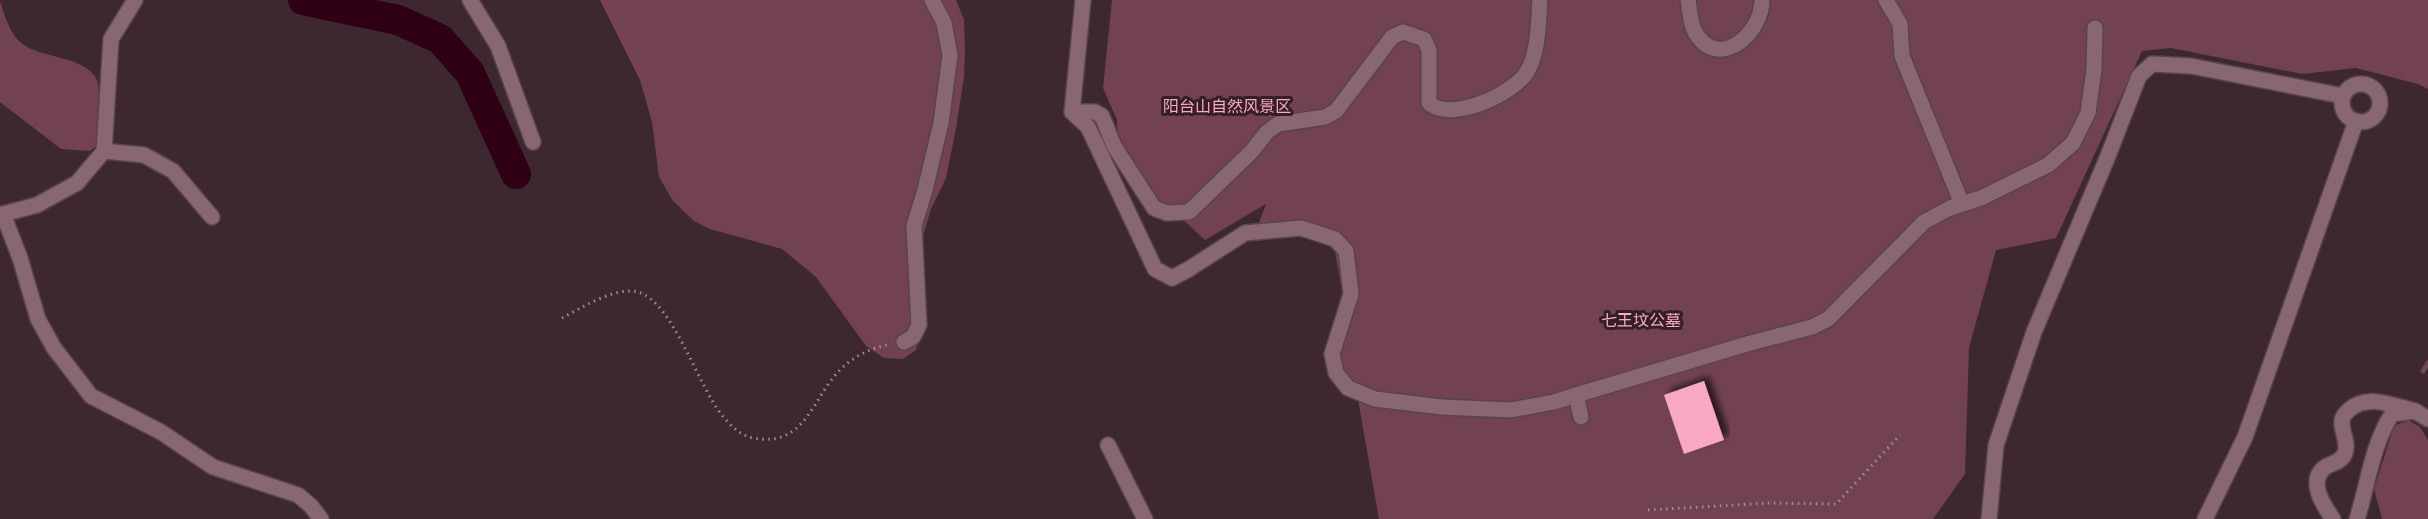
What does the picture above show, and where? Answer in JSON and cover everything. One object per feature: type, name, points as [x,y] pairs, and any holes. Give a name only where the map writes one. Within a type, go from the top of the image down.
[{"type":"street","points":[[135,0],[111,39],[104,152],[77,183],[38,205],[1,215],[20,258],[38,319],[54,348],[91,396],[161,432],[213,466],[298,495],[321,519]]},
{"type":"street","points":[[470,0],[498,46],[534,142]]},
{"type":"street","points":[[904,342],[914,337],[919,325],[914,226],[926,190],[941,123],[950,55],[944,23],[932,0]]},
{"type":"street","points":[[1072,112],[1083,0]]},
{"type":"street","points":[[1072,112],[1095,112],[1102,116],[1114,146],[1154,208],[1167,213],[1189,212],[1244,159],[1267,132],[1278,124],[1324,117],[1336,111],[1392,37],[1403,32],[1424,39],[1429,50],[1430,103],[1435,108],[1447,110],[1482,104],[1517,84],[1535,53],[1540,0]]},
{"type":"street","points":[[1689,0],[1693,30],[1701,41],[1721,49],[1731,48],[1744,40],[1755,27],[1762,0]]},
{"type":"street","points":[[1886,0],[1900,24],[1905,66],[1962,204]]},
{"type":"street","points":[[1072,112],[1088,127],[1155,269],[1172,278],[1245,233],[1301,228],[1335,239],[1346,251],[1351,294],[1332,354],[1336,373],[1348,388],[1375,399],[1442,407],[1511,411],[1554,402],[1747,344],[1812,327],[1828,319],[1924,222],[1950,207],[1981,198],[2048,165],[2073,143],[2088,112],[2094,69],[2095,28]]},
{"type":"street","points":[[1989,519],[1996,445],[2030,343],[2139,76],[2152,64],[2191,66],[2343,96]]},
{"type":"street","points":[[2357,84],[2368,85],[2378,94],[2380,106],[2368,120],[2356,121],[2346,114],[2343,108],[2343,96],[2357,84]]},
{"type":"street","points":[[2205,519],[2245,437],[2356,121]]},
{"type":"street","points":[[104,152],[144,155],[173,171],[212,217]]},
{"type":"street","points":[[1575,395],[1581,417]]},
{"type":"street","points":[[2333,519],[2320,498],[2317,481],[2324,468],[2339,461],[2345,454],[2343,417],[2354,406],[2373,401],[2422,415]]},
{"type":"street","points":[[2357,519],[2385,425],[2392,414],[2422,415]]},
{"type":"street","points":[[1108,446],[1145,519]]},
{"type":"street","points":[[2363,501],[2369,519]]},
{"type":"path","points":[[562,318],[589,303],[623,292],[638,292],[652,300],[666,312],[715,406],[732,428],[752,438],[787,436],[806,420],[838,372],[852,359],[876,347],[904,342]]},
{"type":"path","points":[[1648,510],[1770,502],[1836,504],[1900,435]]},
{"type":"green space","points":[[600,0],[956,0],[964,20],[964,77],[946,178],[931,209],[922,239],[923,325],[916,350],[903,359],[884,358],[866,346],[816,277],[782,249],[710,229],[694,221],[673,201],[659,177],[652,122],[640,80]]},
{"type":"green space","name":"七王坟公墓","points":[[1112,0],[2428,0],[2428,89],[2418,84],[2356,68],[2302,74],[2171,48],[2142,51],[2056,238],[1996,250],[1969,348],[1965,474],[1933,519],[1379,519],[1357,394],[1339,390],[1327,357],[1343,298],[1334,245],[1308,230],[1254,236],[1266,204],[1205,240],[1178,215],[1162,218],[1118,144],[1117,120],[1103,88]]},
{"type":"green space","points":[[0,1],[9,27],[18,40],[35,51],[70,60],[89,70],[96,78],[100,143],[90,151],[61,149],[0,102]]},
{"type":"green space","points":[[2408,420],[2420,427],[2428,440],[2428,519],[2382,519],[2374,489],[2394,426]]},
{"type":"building","points":[[1704,381],[1724,440],[1684,454],[1664,395]]},
{"type":"waterway","points":[[303,0],[398,20],[440,39],[470,73],[516,174]]},
{"type":"waterway","points":[[2423,371],[2428,363]]},
{"type":"park label","name":"阳台山自然风景区","points":[[1227,105]]}]
